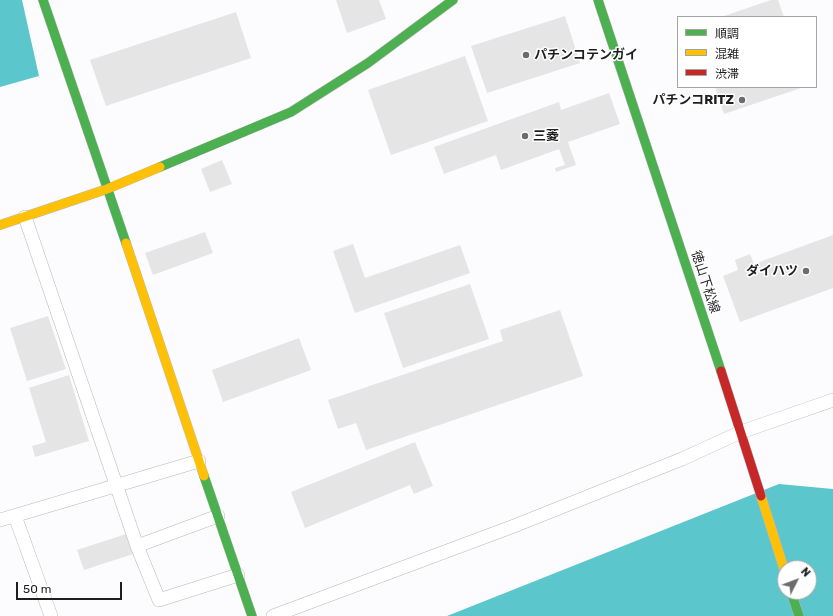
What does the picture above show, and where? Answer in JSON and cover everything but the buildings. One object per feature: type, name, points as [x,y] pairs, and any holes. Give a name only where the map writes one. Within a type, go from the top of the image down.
[{"type":"street","points":[[43,0],[252,616]]},
{"type":"street","points":[[0,225],[107,189],[291,112],[368,63],[453,0]]},
{"type":"street","name":"徳山下松線","points":[[598,0],[741,432],[781,560]]},
{"type":"street","points":[[25,217],[137,546],[159,600],[238,574]]},
{"type":"street","points":[[273,616],[514,526],[682,459],[741,432],[833,400]]},
{"type":"street","points":[[0,520],[199,461]]},
{"type":"street","points":[[15,516],[51,616]]},
{"type":"street","points":[[137,546],[218,516]]},
{"type":"street","points":[[794,600],[799,616]]},
{"type":"water","points":[[0,0],[22,0],[39,76],[0,87]]},
{"type":"water","points":[[779,484],[833,489],[833,616],[447,616]]},
{"type":"traffic: fast","points":[[43,0],[126,243]]},
{"type":"traffic: fast","points":[[160,167],[291,112],[368,63],[453,0]]},
{"type":"traffic: fast","points":[[598,0],[721,371]]},
{"type":"traffic: fast","points":[[204,476],[252,616]]},
{"type":"traffic: fast","points":[[794,600],[799,616]]},
{"type":"traffic: slow","points":[[0,225],[107,189],[160,167]]},
{"type":"traffic: slow","points":[[126,243],[204,476]]},
{"type":"traffic: slow","points":[[761,496],[781,560]]},
{"type":"traffic: jam","points":[[721,371],[761,496]]},
{"type":"place","name":"パチンコテンガイ","points":[[526,55]]},
{"type":"place","name":"パチンコRITZ","points":[[742,100]]},
{"type":"place","name":"三菱","points":[[525,136]]},
{"type":"place","name":"ダイハツ","points":[[806,271]]}]
